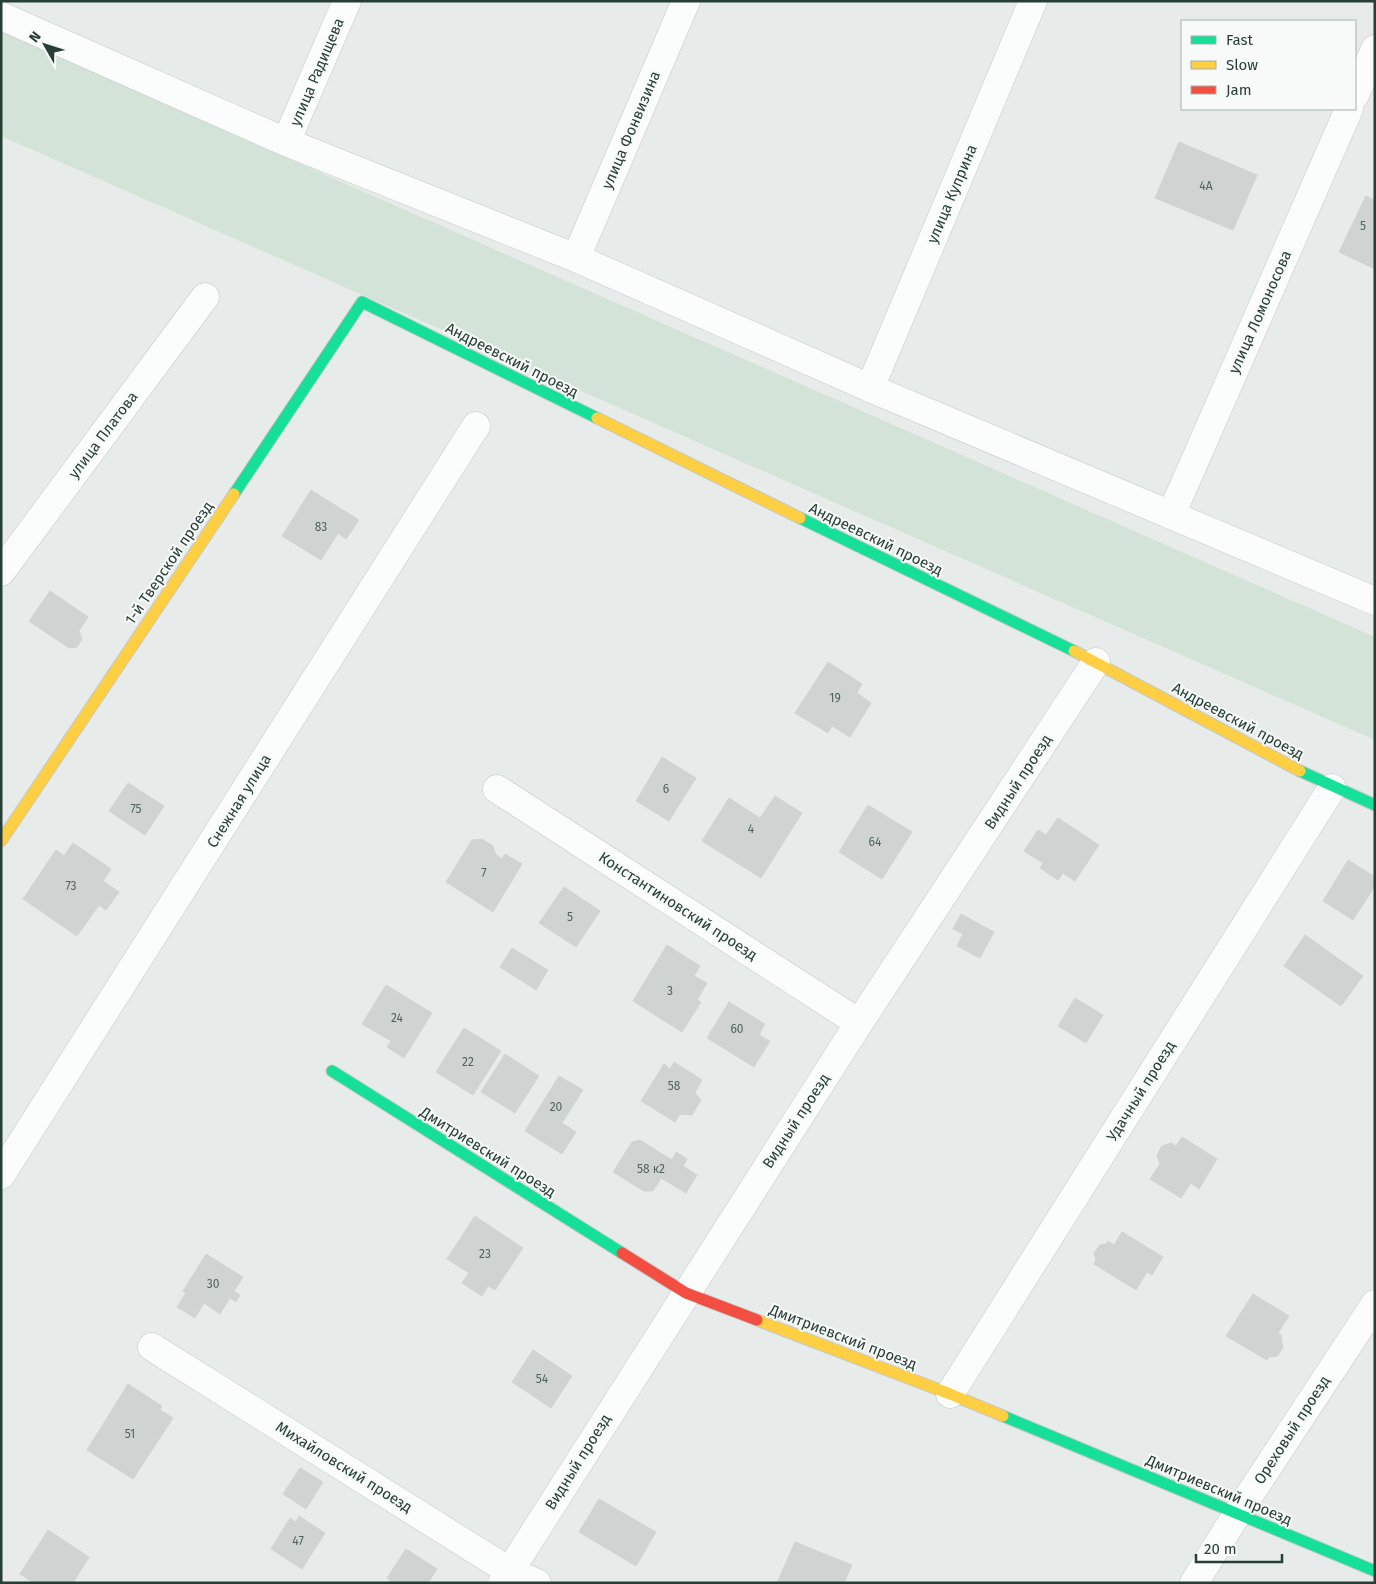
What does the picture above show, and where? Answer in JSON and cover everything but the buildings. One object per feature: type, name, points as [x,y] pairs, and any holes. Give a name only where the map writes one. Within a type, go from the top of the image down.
[{"type":"street","name":"улица Радищева","points":[[286,142],[347,1]]},
{"type":"street","name":"улица Фонвизина","points":[[576,258],[686,1]]},
{"type":"street","name":"улица Куприна","points":[[870,388],[1033,1]]},
{"type":"street","points":[[1,16],[286,142],[576,258],[870,388],[1375,601]]},
{"type":"street","points":[[1356,92],[1375,49]]},
{"type":"street","name":"улица Ломоносова","points":[[1171,515],[1348,110]]},
{"type":"street","name":"улица Платова","points":[[1,572],[205,297]]},
{"type":"street","name":"Андреевский проезд","points":[[362,302],[667,454],[1096,662],[1332,788],[1375,805]]},
{"type":"street","name":"1-й Тверской проезд","points":[[1,841],[362,302]]},
{"type":"street","name":"Снежная улица","points":[[1,1175],[476,426]]},
{"type":"street","name":"Видный проезд","points":[[506,1577],[859,1023],[1096,662]]},
{"type":"street","name":"Удачный проезд","points":[[950,1394],[1332,788]]},
{"type":"street","name":"Константиновский проезд","points":[[497,789],[859,1023]]},
{"type":"street","name":"Дмитриевский проезд","points":[[332,1072],[686,1293],[950,1394],[1375,1571]]},
{"type":"street","name":"Ореховый проезд","points":[[1194,1583],[1375,1304]]},
{"type":"street","name":"Михайловский проезд","points":[[152,1348],[506,1577],[537,1583]]},
{"type":"green space","points":[[1,32],[1375,637],[1375,740],[1,136]]},
{"type":"traffic: fast","points":[[234,494],[362,302],[597,418]]},
{"type":"traffic: fast","points":[[800,518],[1074,651]]},
{"type":"traffic: fast","points":[[1300,771],[1375,805]]},
{"type":"traffic: fast","points":[[332,1071],[622,1253]]},
{"type":"traffic: fast","points":[[1003,1416],[1375,1571]]},
{"type":"traffic: slow","points":[[597,418],[800,518]]},
{"type":"traffic: slow","points":[[1,841],[234,494]]},
{"type":"traffic: slow","points":[[1074,651],[1300,771]]},
{"type":"traffic: slow","points":[[757,1320],[1003,1416]]},
{"type":"traffic: jam","points":[[622,1253],[686,1293],[757,1320]]}]
